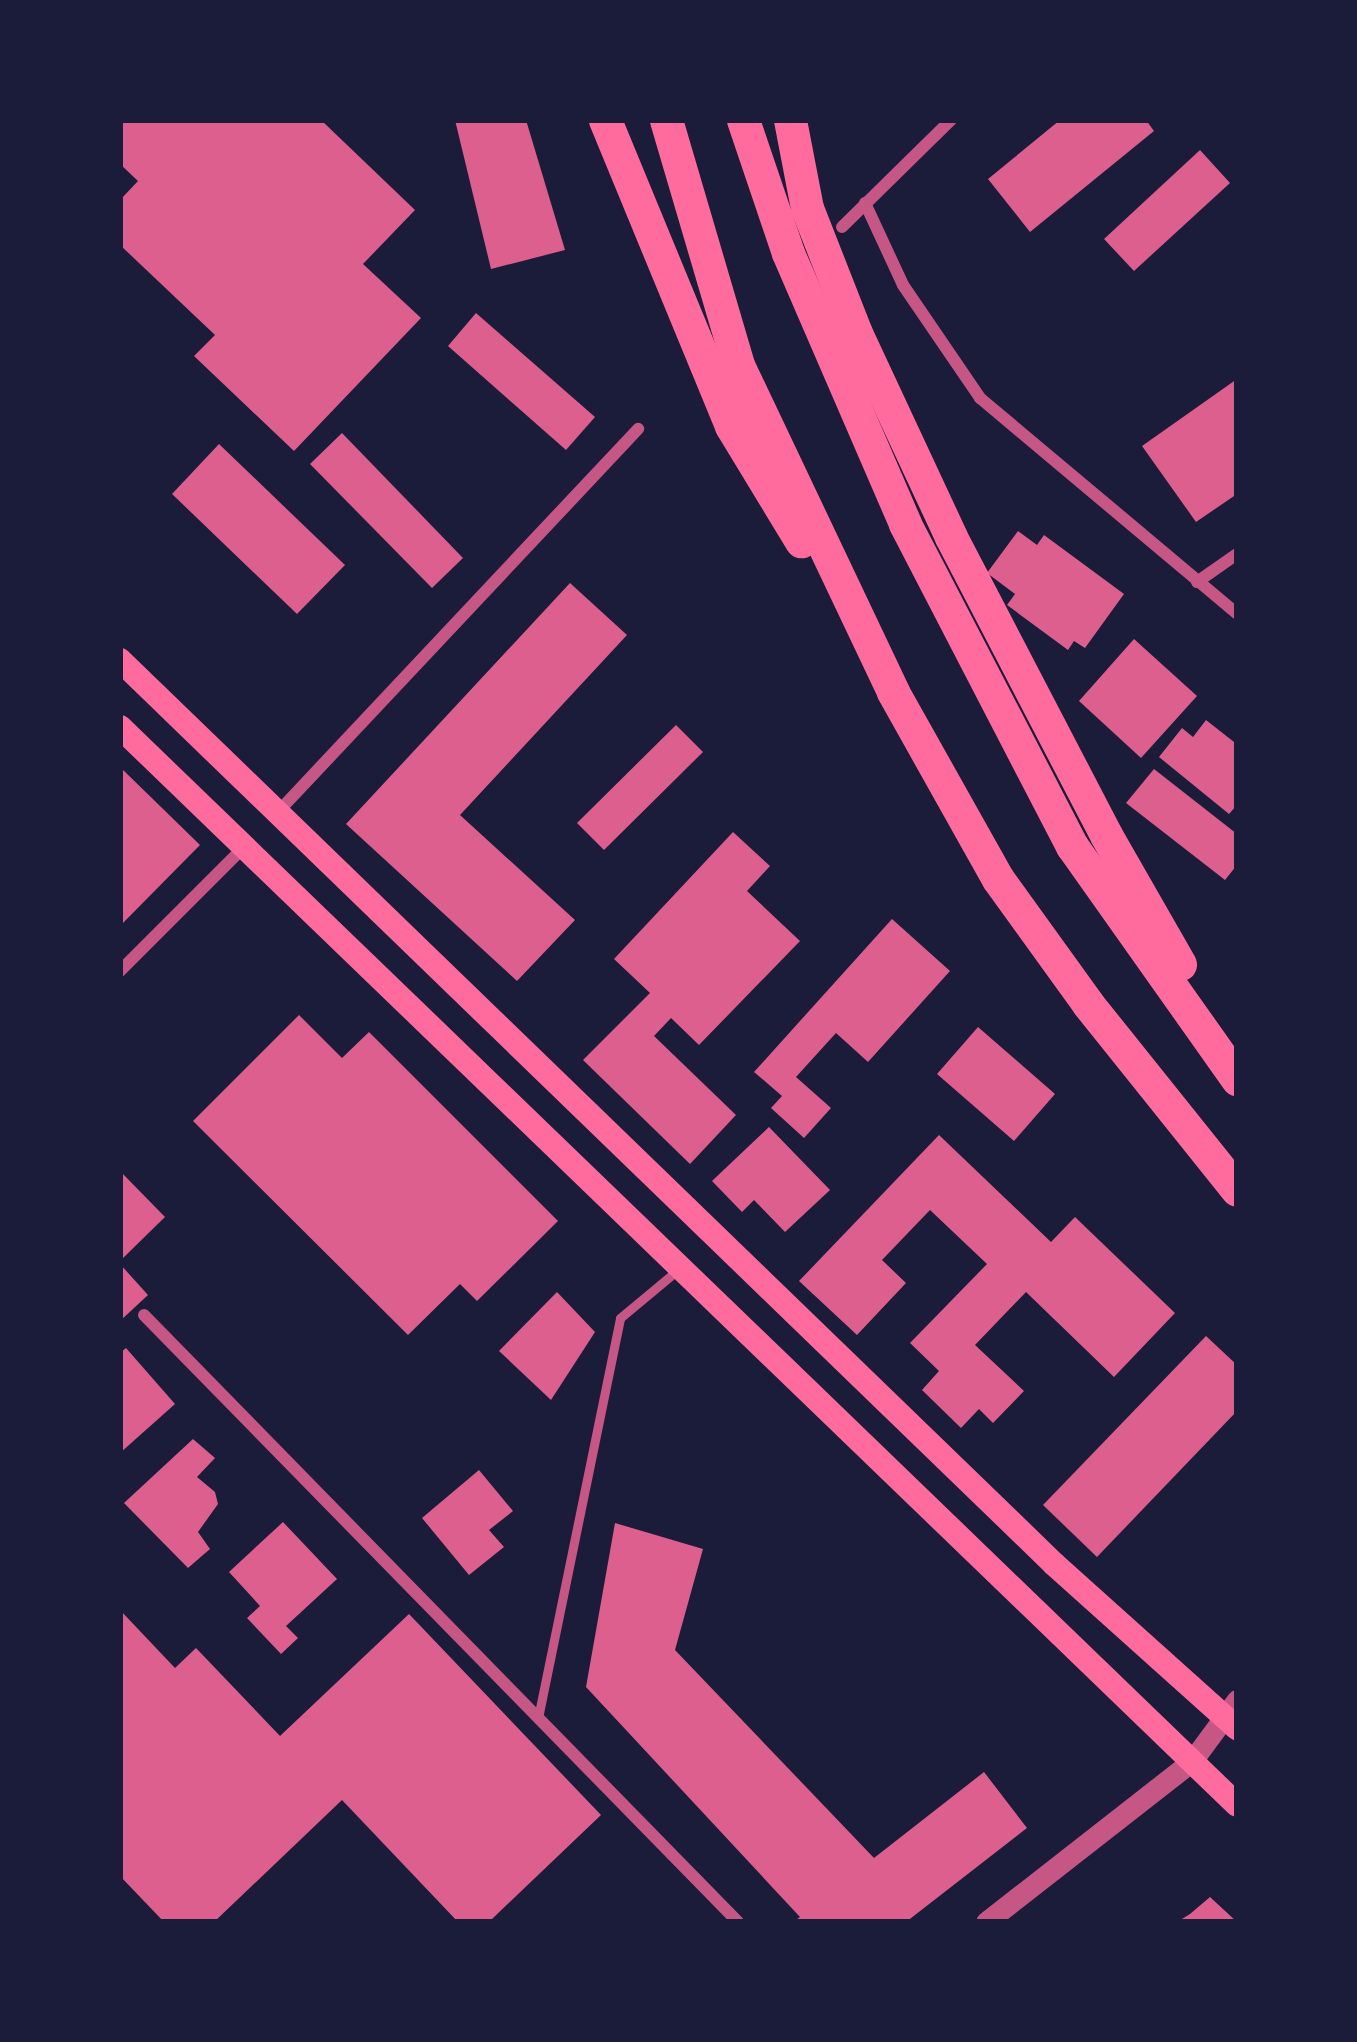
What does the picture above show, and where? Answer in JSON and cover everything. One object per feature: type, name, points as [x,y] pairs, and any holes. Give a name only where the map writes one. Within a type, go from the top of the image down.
[{"type":"highway","points":[[604,120],[731,427],[893,692],[998,879],[1088,1004],[1237,1190]]},
{"type":"highway","points":[[667,120],[738,365],[893,692]]},
{"type":"highway","points":[[743,120],[788,253],[904,524],[1072,846],[1237,1078]]},
{"type":"highway","points":[[790,120],[807,208],[856,333],[951,537],[1106,835],[1237,1065]]},
{"type":"main road","points":[[120,660],[1037,1548],[1233,1714]]},
{"type":"main road","points":[[120,728],[1237,1805]]},
{"type":"street","points":[[842,226],[951,120]]},
{"type":"street","points":[[866,203],[903,285],[980,398],[1237,614]]},
{"type":"street","points":[[278,812],[638,428]]},
{"type":"street","points":[[1197,582],[1237,554]]},
{"type":"street","points":[[120,970],[244,848]]},
{"type":"street","points":[[145,1316],[539,1713],[738,1922]]},
{"type":"street","points":[[986,1922],[1192,1761],[1233,1714]]},
{"type":"lane","points":[[539,1713],[620,1318],[680,1268]]},
{"type":"building","points":[[120,120],[321,120],[415,210],[363,264],[421,318],[294,451],[194,356],[215,335],[120,245],[120,200],[138,181],[120,164]]},
{"type":"building","points":[[455,120],[526,120],[565,250],[491,269]]},
{"type":"building","points":[[1060,120],[1146,120],[1154,131],[1030,232],[988,179]]},
{"type":"building","points":[[1200,150],[1230,183],[1134,271],[1104,239]]},
{"type":"building","points":[[476,313],[595,417],[566,450],[448,346]]},
{"type":"building","points":[[1237,379],[1237,494],[1196,522],[1142,446]]},
{"type":"building","points":[[342,433],[463,558],[432,588],[310,464]]},
{"type":"building","points":[[219,444],[345,565],[297,614],[172,494]]},
{"type":"building","points":[[1018,531],[1037,545],[1044,535],[1124,594],[1085,648],[1074,641],[1068,650],[1007,605],[1015,594],[987,573]]},
{"type":"building","points":[[570,583],[627,635],[460,815],[575,920],[517,981],[346,824]]},
{"type":"building","points":[[1134,639],[1197,696],[1141,758],[1079,701]]},
{"type":"building","points":[[1206,720],[1234,742],[1237,738],[1237,805],[1229,814],[1159,757],[1182,728],[1193,737]]},
{"type":"building","points":[[676,725],[703,752],[604,850],[577,823]]},
{"type":"building","points":[[120,767],[200,845],[120,926],[123,836]]},
{"type":"building","points":[[1154,769],[1237,834],[1237,865],[1225,880],[1126,803]]},
{"type":"building","points":[[733,832],[770,866],[747,891],[800,941],[699,1045],[671,1018],[654,1036],[736,1115],[690,1164],[583,1060],[650,993],[614,959]]},
{"type":"building","points":[[892,919],[950,971],[868,1062],[836,1033],[796,1077],[831,1108],[804,1138],[771,1108],[782,1096],[754,1072]]},
{"type":"building","points":[[299,1015],[342,1058],[369,1032],[558,1221],[477,1301],[460,1284],[408,1335],[193,1121]]},
{"type":"building","points":[[978,1027],[1055,1094],[1014,1141],[937,1074]]},
{"type":"building","points":[[769,1127],[830,1190],[785,1232],[754,1200],[742,1212],[712,1181]]},
{"type":"building","points":[[939,1135],[1051,1242],[1075,1217],[1175,1313],[1114,1377],[1026,1292],[975,1345],[1024,1391],[993,1423],[979,1409],[961,1428],[922,1390],[939,1371],[910,1343],[987,1264],[930,1210],[882,1260],[906,1283],[857,1335],[799,1281]]},
{"type":"building","points":[[120,1171],[165,1217],[120,1261]]},
{"type":"building","points":[[120,1264],[148,1295],[120,1321]]},
{"type":"building","points":[[557,1292],[595,1332],[551,1400],[499,1351]]},
{"type":"building","points":[[1206,1336],[1237,1365],[1237,1411],[1097,1557],[1043,1505]]},
{"type":"building","points":[[126,1348],[175,1404],[120,1453],[120,1353]]},
{"type":"building","points":[[193,1439],[215,1458],[197,1477],[215,1492],[218,1504],[198,1532],[210,1549],[188,1568],[124,1503]]},
{"type":"building","points":[[479,1470],[513,1511],[489,1530],[504,1547],[469,1575],[422,1518]]},
{"type":"building","points":[[283,1522],[337,1579],[286,1626],[298,1638],[281,1654],[247,1618],[260,1606],[229,1572]]},
{"type":"building","points":[[615,1523],[703,1549],[675,1650],[874,1858],[984,1772],[1027,1828],[906,1922],[793,1922],[800,1917],[586,1687]]},
{"type":"building","points":[[120,1610],[175,1668],[196,1648],[280,1736],[409,1614],[601,1815],[492,1919],[495,1922],[458,1922],[342,1800],[214,1922],[164,1922],[120,1876]]},
{"type":"building","points":[[1210,1897],[1237,1922],[1177,1922],[1190,1914]]}]
